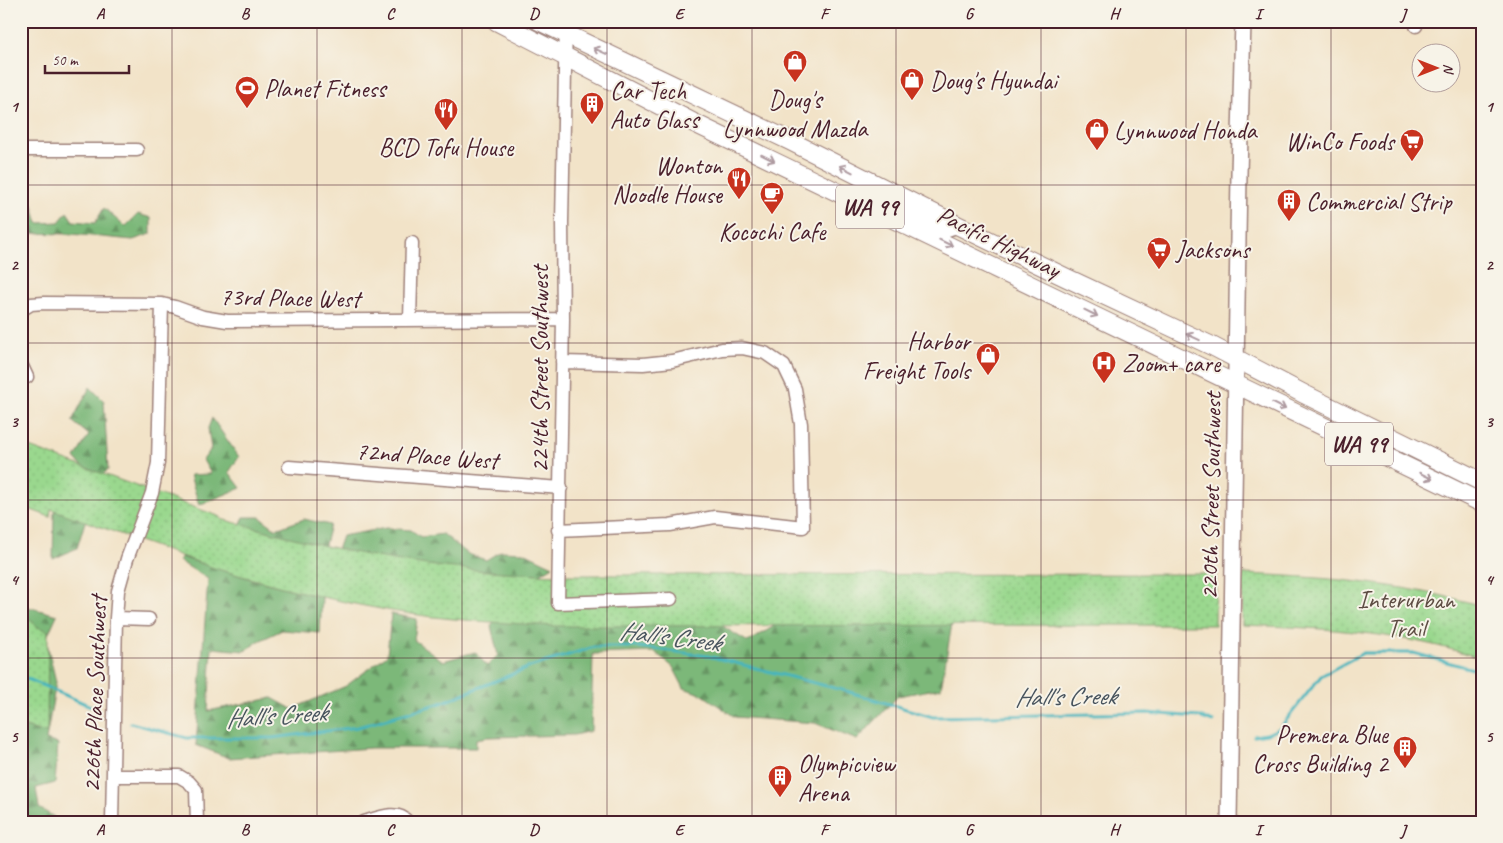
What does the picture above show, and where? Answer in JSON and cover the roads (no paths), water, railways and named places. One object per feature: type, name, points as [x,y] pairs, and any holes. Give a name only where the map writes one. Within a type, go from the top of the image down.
[{"type":"highway","name":"Pacific Highway","points":[[496,21],[692,122],[1482,503]]},
{"type":"highway","name":"Pacific Highway","points":[[539,21],[566,28],[957,225],[1212,346],[1409,447],[1482,482]]},
{"type":"main road","name":"220th Street Southwest","points":[[1229,822],[1243,21]]},
{"type":"main road","points":[[862,203],[883,202],[946,229],[957,225]]},
{"type":"street","name":"224th Street Southwest","points":[[566,28],[558,603],[671,600]]},
{"type":"street","points":[[21,150],[137,150]]},
{"type":"street","points":[[410,320],[412,243]]},
{"type":"street","name":"73rd Place West","points":[[21,310],[31,304],[44,303],[162,304],[202,318],[218,320],[563,319]]},
{"type":"street","name":"226th Place Southwest","points":[[112,822],[118,590],[152,492],[158,463],[162,304]]},
{"type":"street","points":[[558,530],[670,525],[715,518],[802,527],[801,424],[795,389],[784,366],[765,353],[742,348],[722,349],[672,361],[643,364],[562,362]]},
{"type":"street","points":[[21,364],[27,377]]},
{"type":"street","name":"72nd Place West","points":[[290,468],[561,488]]},
{"type":"street","points":[[116,618],[149,619]]},
{"type":"street","points":[[113,776],[179,776],[189,782],[196,790],[198,801],[197,822]]},
{"type":"street","points":[[364,822],[393,815],[404,817],[408,822]]},
{"type":"waterway","name":"Hall's Creek","points":[[131,723],[187,738],[272,738],[358,727],[441,703],[530,667],[594,647],[639,647],[708,656],[846,691],[933,717],[1147,713],[1199,717],[1213,722]]},
{"type":"waterway","name":"Hall's Creek","points":[[1254,736],[1267,734],[1280,728],[1321,676],[1363,653],[1413,653],[1482,673]]},
{"type":"waterway","name":"Hall's Creek","points":[[21,676],[95,708]]},
{"type":"place","name":"Doug's Lynnwood Mazda","points":[[795,83]]},
{"type":"place","name":"Doug's Hyundai","points":[[912,101]]},
{"type":"place","name":"Planet Fitness","points":[[247,109]]},
{"type":"place","name":"Car Tech Auto Glass","points":[[592,125]]},
{"type":"place","name":"BCD Tofu House","points":[[446,131]]},
{"type":"place","name":"Lynnwood Honda","points":[[1097,151]]},
{"type":"place","name":"WinCo Foods","points":[[1412,162]]},
{"type":"place","name":"Wonton Noodle House","points":[[739,200]]},
{"type":"place","name":"Kocochi Cafe","points":[[772,215]]},
{"type":"place","name":"Commercial Strip","points":[[1289,222]]},
{"type":"place","name":"Jacksons","points":[[1159,270]]},
{"type":"place","name":"Harbor Freight Tools","points":[[988,376]]},
{"type":"place","name":"Zoom+ care","points":[[1104,384]]},
{"type":"place","name":"Premera Blue Cross Building 2","points":[[1405,769]]},
{"type":"place","name":"Olympicview Arena","points":[[780,798]]},
{"type":"park label","name":"Interurban Trail","points":[[1406,614]]}]
